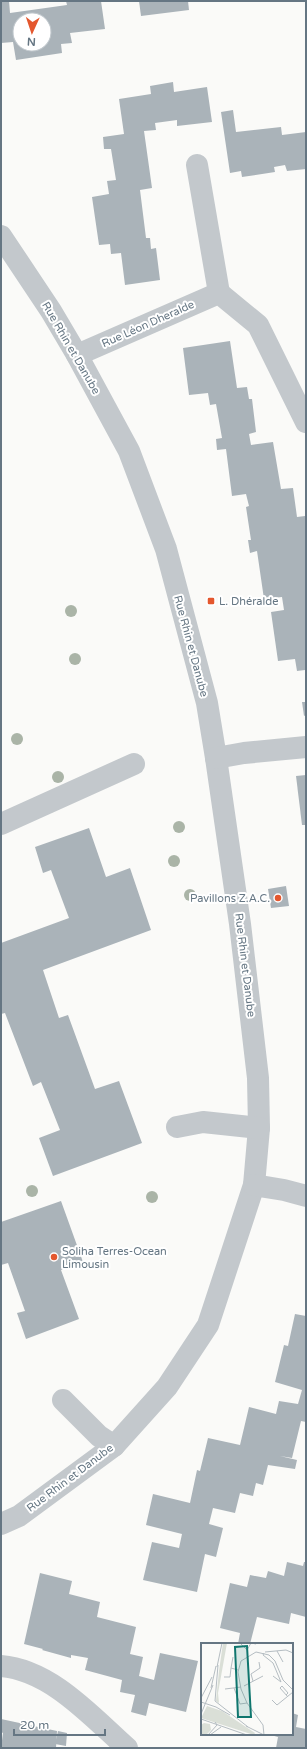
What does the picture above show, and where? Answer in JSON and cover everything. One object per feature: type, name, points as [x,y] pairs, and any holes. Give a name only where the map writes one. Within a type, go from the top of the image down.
[{"type":"street","points":[[197,165],[219,293],[258,325],[306,422]]},
{"type":"street","name":"Rue Rhin et Danube","points":[[1,236],[77,355],[129,451],[166,549],[207,703],[216,758],[240,924],[258,1078],[259,1128],[254,1185],[208,1325],[167,1387],[114,1446],[19,1516],[1,1524]]},
{"type":"street","name":"Rue Léon Dheralde","points":[[77,355],[219,293]]},
{"type":"street","points":[[216,758],[244,752],[306,747]]},
{"type":"street","points":[[1,824],[134,764]]},
{"type":"street","points":[[177,1126],[203,1122],[259,1128]]},
{"type":"street","points":[[254,1185],[284,1190],[306,1196]]},
{"type":"street","points":[[63,1400],[98,1436],[114,1446]]},
{"type":"street","points":[[1,1666],[15,1667],[57,1687],[127,1748]]},
{"type":"building","points":[[1,1],[9,1],[10,13],[12,13],[12,42],[1,43]]},
{"type":"building","points":[[66,1],[101,1],[105,29],[70,33],[72,43],[61,44],[62,53],[16,60],[15,52],[52,52],[52,12],[17,12],[67,5]]},
{"type":"building","points":[[139,1],[188,1],[189,10],[141,16]]},
{"type":"building","points":[[173,82],[174,92],[207,87],[212,122],[177,126],[177,120],[155,123],[156,130],[144,131],[152,188],[140,190],[146,238],[150,238],[151,249],[156,248],[160,280],[125,285],[121,253],[111,254],[110,244],[99,245],[92,197],[109,194],[107,181],[116,180],[111,149],[104,149],[103,137],[124,134],[119,99],[151,94],[150,86]]},
{"type":"building","points":[[233,110],[236,132],[281,127],[282,135],[306,132],[306,169],[287,171],[285,165],[274,167],[275,172],[242,177],[241,171],[230,173],[221,112]]},
{"type":"building","points":[[230,341],[237,388],[247,387],[249,399],[252,399],[256,432],[249,434],[251,445],[273,442],[281,489],[293,488],[297,517],[305,516],[306,673],[305,670],[297,671],[295,659],[278,661],[271,612],[284,610],[282,597],[264,599],[257,551],[250,553],[248,540],[251,540],[246,507],[249,506],[246,494],[232,496],[226,449],[217,450],[216,439],[222,438],[216,404],[210,405],[208,393],[189,395],[183,348]]},
{"type":"building","points":[[302,702],[306,702],[306,715],[304,716]]},
{"type":"building","points":[[306,775],[306,825],[302,825],[296,776]]},
{"type":"building","points":[[89,828],[106,877],[130,868],[151,930],[43,970],[59,1018],[68,1015],[95,1089],[119,1081],[142,1143],[53,1176],[39,1138],[60,1130],[41,1082],[33,1086],[5,1013],[1,1014],[1,943],[69,918],[51,870],[43,873],[35,847]]},
{"type":"building","name":"Pavillons Z.A.C.","points":[[286,886],[289,906],[271,908],[268,889]]},
{"type":"building","points":[[61,1201],[83,1262],[61,1270],[79,1319],[26,1339],[17,1313],[25,1311],[8,1263],[1,1265],[1,1222]]},
{"type":"building","points":[[295,1314],[306,1316],[306,1422],[301,1421],[292,1458],[280,1456],[297,1460],[295,1469],[268,1465],[263,1485],[256,1483],[253,1496],[240,1493],[235,1513],[213,1508],[209,1524],[223,1528],[216,1557],[205,1554],[197,1592],[143,1580],[152,1542],[179,1548],[182,1534],[146,1525],[153,1494],[190,1503],[197,1470],[200,1471],[208,1438],[240,1445],[249,1407],[276,1414],[279,1401],[298,1404],[302,1390],[275,1382],[284,1345],[288,1346]]},
{"type":"building","points":[[287,1562],[303,1566],[304,1562],[306,1562],[306,1617],[291,1613],[289,1624],[257,1617],[250,1643],[238,1643],[240,1633],[220,1628],[230,1583],[247,1587],[250,1575],[266,1578],[268,1571],[284,1576]]},
{"type":"building","points":[[40,1573],[72,1581],[69,1594],[100,1602],[97,1617],[136,1627],[130,1654],[143,1657],[139,1676],[154,1680],[160,1653],[198,1661],[186,1712],[149,1703],[146,1716],[131,1712],[135,1695],[120,1692],[122,1680],[85,1670],[88,1658],[71,1655],[71,1658],[24,1644]]},
{"type":"building","points":[[293,1713],[298,1715],[296,1727],[306,1729],[306,1748],[276,1748],[278,1737],[271,1735],[293,1735]]},
{"type":"building","points":[[1,1719],[57,1731],[56,1748],[1,1748],[3,1733],[1,1732]]},
{"type":"building","points":[[58,1731],[67,1733],[66,1746],[55,1744]]},
{"type":"place","name":"L. Dhéralde","points":[[211,601]]},
{"type":"place","name":"Pavillons Z.A.C.","points":[[278,898]]},
{"type":"place","name":"Soliha Terres-Ocean Limousin","points":[[54,1257]]}]
